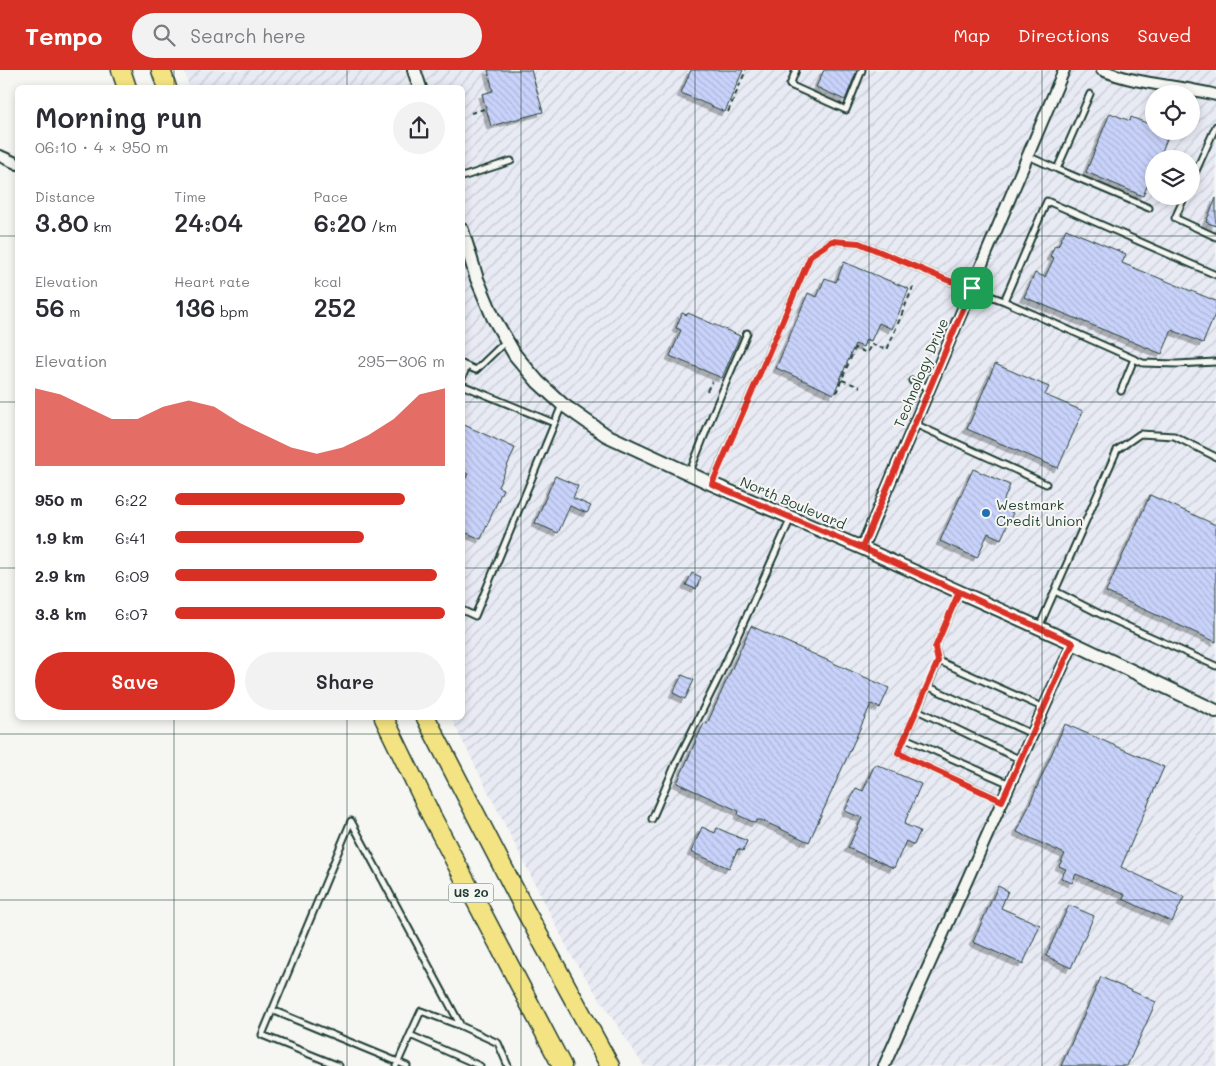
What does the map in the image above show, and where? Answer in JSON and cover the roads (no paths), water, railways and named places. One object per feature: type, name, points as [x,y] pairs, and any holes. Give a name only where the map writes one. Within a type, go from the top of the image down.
[{"type":"highway","points":[[121,70],[126,85]]},
{"type":"highway","points":[[161,70],[166,85]]},
{"type":"highway","name":"US 20","points":[[385,720],[431,815],[562,1066]]},
{"type":"highway","name":"US 20","points":[[427,720],[526,912],[610,1066]]},
{"type":"street","points":[[414,70],[419,85]]},
{"type":"street","name":"Technology Drive","points":[[862,548],[1064,70]]},
{"type":"street","points":[[1102,70],[1121,78],[1199,90],[1216,95]]},
{"type":"street","points":[[0,156],[15,163]]},
{"type":"street","name":"North Boulevard","points":[[465,240],[477,279],[492,317],[515,355],[538,382],[562,404],[606,435],[689,474],[862,548],[1038,627],[1216,711]]},
{"type":"street","points":[[884,1066],[1073,643]]},
{"type":"lane","points":[[796,70],[790,85],[846,110],[862,70]]},
{"type":"lane","points":[[1057,169],[1090,94]]},
{"type":"lane","points":[[1200,164],[1214,137],[1216,126]]},
{"type":"lane","points":[[1027,156],[1149,208]]},
{"type":"lane","points":[[465,176],[511,161]]},
{"type":"lane","points":[[1004,301],[1047,201],[1216,276]]},
{"type":"lane","points":[[1181,205],[1175,218],[1216,237]]},
{"type":"lane","points":[[712,484],[811,255],[832,241],[859,243],[947,280],[1004,301],[1143,363],[1216,362]]},
{"type":"lane","points":[[689,474],[747,333]]},
{"type":"lane","points":[[465,365],[476,370],[506,341]]},
{"type":"lane","points":[[1121,391],[1134,359]]},
{"type":"lane","points":[[912,381],[929,388]]},
{"type":"lane","points":[[465,386],[554,423]]},
{"type":"lane","points":[[465,611],[475,616],[562,404]]},
{"type":"lane","points":[[914,424],[1046,484]]},
{"type":"lane","points":[[1038,627],[1117,450],[1140,434],[1174,436],[1216,457]]},
{"type":"lane","points":[[652,819],[676,763],[718,679],[791,518]]},
{"type":"lane","points":[[1055,591],[1100,614],[1216,666]]},
{"type":"lane","points":[[959,592],[935,648],[938,661],[898,753],[1002,801]]},
{"type":"lane","points":[[938,661],[1044,708]]},
{"type":"lane","points":[[928,686],[1032,734]]},
{"type":"lane","points":[[917,710],[1021,760]]},
{"type":"lane","points":[[905,738],[1010,784]]},
{"type":"lane","points":[[339,1066],[262,1035],[351,821],[461,1026]]},
{"type":"lane","points":[[272,1010],[397,1064],[407,1066]]},
{"type":"lane","points":[[397,1064],[421,1011],[498,1043],[508,1066]]},
{"type":"lane","points":[[410,1035],[480,1066]]},
{"type":"place","name":"Westmark Credit Union","points":[[986,513]]}]
